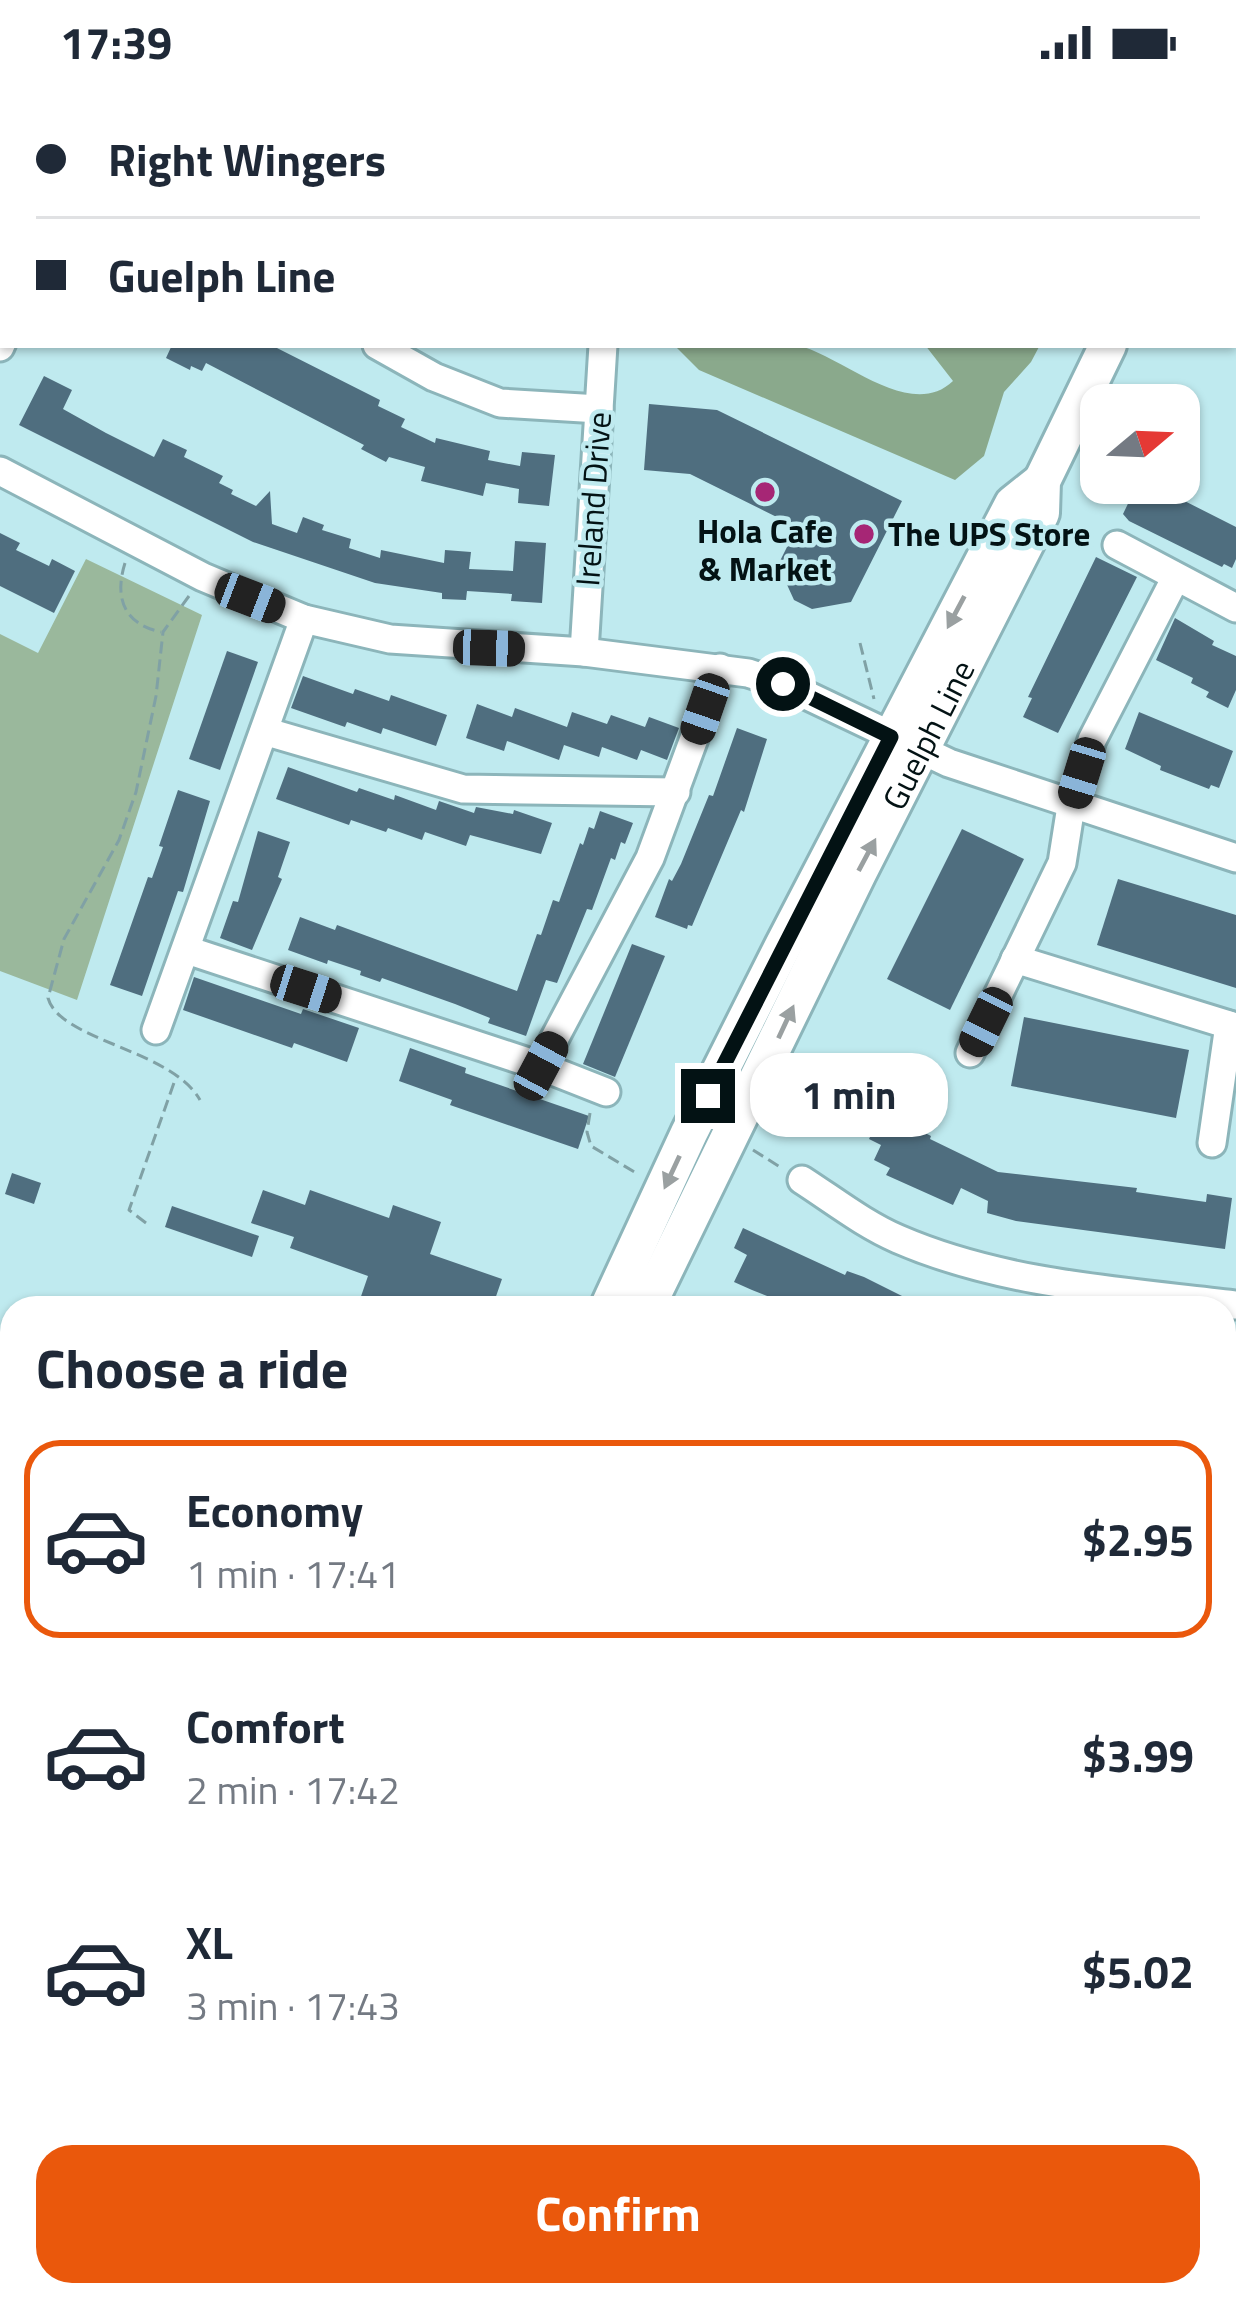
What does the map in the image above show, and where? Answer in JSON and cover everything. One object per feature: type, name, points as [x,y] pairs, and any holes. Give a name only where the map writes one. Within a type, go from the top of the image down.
[{"type":"main road","name":"Guelph Line","points":[[649,1296],[689,1133],[1013,504],[1042,481],[1107,348]]},
{"type":"main road","name":"Guelph Line","points":[[617,1296],[664,1233]]},
{"type":"street","points":[[382,348],[434,377],[500,404],[599,409]]},
{"type":"street","name":"Ireland Drive","points":[[584,652],[603,348]]},
{"type":"street","points":[[0,471],[203,577],[304,619],[390,639],[584,652],[720,668],[783,684],[893,738],[1072,806],[1236,858]]},
{"type":"street","points":[[1117,545],[1236,608]]},
{"type":"street","points":[[970,1053],[1062,863],[1072,806],[1092,740],[1175,579]]},
{"type":"street","points":[[156,1030],[304,619]]},
{"type":"street","points":[[541,1066],[650,858],[720,668]]},
{"type":"street","points":[[264,731],[463,789],[676,792]]},
{"type":"street","points":[[187,950],[541,1066],[600,1090]]},
{"type":"street","points":[[1016,959],[1232,1026],[1212,1143]]},
{"type":"street","points":[[802,1180],[894,1238],[973,1267],[1162,1296]]},
{"type":"path","points":[[132,541],[122,574],[122,603],[128,617],[163,632]]},
{"type":"path","points":[[200,1100],[192,1087],[152,1060],[62,1020],[48,998],[64,939],[119,840],[136,792],[163,632],[203,577]]},
{"type":"path","points":[[860,643],[876,704],[893,738]]},
{"type":"path","points":[[146,1223],[129,1210],[176,1077]]},
{"type":"path","points":[[600,1090],[587,1132],[592,1146],[645,1179]]},
{"type":"path","points":[[751,1149],[802,1180]]},
{"type":"green space","points":[[677,348],[806,348],[897,391],[917,394],[936,392],[953,381],[927,348],[1038,348],[1004,392],[984,456],[955,480],[699,370]]},
{"type":"green space","points":[[86,559],[202,615],[77,1000],[0,971],[0,634],[38,653]]},
{"type":"building","points":[[171,348],[277,348],[380,400],[378,406],[405,419],[401,427],[435,443],[436,438],[490,451],[488,460],[520,466],[522,452],[555,455],[549,506],[518,503],[519,489],[486,483],[483,496],[421,481],[425,467],[389,457],[386,462],[361,449],[364,445],[206,363],[202,371],[191,366],[190,370],[166,358]]},
{"type":"building","points":[[44,376],[72,390],[63,409],[106,433],[154,457],[163,439],[187,450],[184,457],[223,476],[219,483],[233,490],[231,494],[256,506],[270,491],[272,524],[297,533],[303,517],[324,525],[322,530],[351,539],[349,548],[380,558],[381,550],[444,563],[445,550],[471,552],[469,569],[513,571],[515,541],[546,543],[542,603],[511,601],[512,594],[467,591],[466,600],[442,599],[442,593],[375,583],[253,542],[19,425]]},
{"type":"building","points":[[649,404],[717,410],[902,501],[851,602],[812,609],[794,600],[778,565],[797,527],[690,474],[644,470]]},
{"type":"building","points":[[1128,504],[1191,504],[1236,527],[1232,568],[1129,521],[1123,514]]},
{"type":"building","points":[[0,533],[20,543],[16,550],[49,566],[52,559],[75,571],[54,613],[0,586]]},
{"type":"building","points":[[1096,557],[1137,577],[1058,733],[1023,717],[1032,698],[1028,697]]},
{"type":"building","points":[[1175,618],[1236,656],[1236,690],[1228,708],[1206,697],[1209,692],[1191,683],[1193,678],[1156,660]]},
{"type":"building","points":[[227,651],[258,662],[220,770],[189,759]]},
{"type":"building","points":[[303,676],[353,694],[355,689],[389,701],[391,695],[447,715],[436,746],[383,728],[381,734],[347,722],[345,727],[291,708]]},
{"type":"building","points":[[477,704],[512,717],[515,708],[567,727],[572,712],[607,724],[611,715],[645,727],[649,717],[679,728],[667,760],[641,750],[637,760],[602,747],[599,757],[564,745],[559,760],[507,741],[504,751],[466,738]]},
{"type":"building","points":[[1139,712],[1233,751],[1219,788],[1211,785],[1209,789],[1160,770],[1161,766],[1125,749]]},
{"type":"building","points":[[737,728],[767,739],[744,812],[741,810],[687,929],[655,917],[709,795],[713,796]]},
{"type":"building","points":[[288,767],[357,792],[359,788],[394,800],[395,795],[436,810],[439,801],[474,813],[476,807],[513,814],[514,810],[552,823],[541,854],[470,835],[466,846],[425,832],[422,840],[351,820],[349,825],[276,799]]},
{"type":"building","points":[[178,790],[210,801],[183,892],[178,891],[142,996],[110,985],[163,847],[159,846]]},
{"type":"building","points":[[600,811],[633,823],[615,860],[611,858],[557,983],[546,980],[526,1036],[488,1023],[490,1018],[455,1004],[288,950],[300,917],[335,930],[337,925],[517,991],[537,934],[541,935],[553,900],[559,902],[580,843],[583,845],[589,827],[594,829]]},
{"type":"building","points":[[962,829],[1024,859],[950,1010],[887,979]]},
{"type":"building","points":[[258,831],[290,842],[278,877],[282,879],[252,950],[220,938],[233,901],[238,902]]},
{"type":"building","points":[[1118,879],[1236,915],[1236,988],[1097,945]]},
{"type":"building","points":[[632,944],[665,956],[615,1077],[583,1064]]},
{"type":"building","points":[[194,977],[301,1014],[303,1009],[359,1028],[347,1062],[183,1010]]},
{"type":"building","points":[[1024,1017],[1189,1050],[1176,1118],[1011,1086]]},
{"type":"building","points":[[410,1048],[466,1068],[465,1073],[589,1116],[578,1149],[450,1105],[452,1100],[399,1081]]},
{"type":"building","points":[[847,1061],[865,1070],[859,1081],[886,1093],[878,1109],[998,1172],[1137,1188],[1136,1192],[1206,1202],[1207,1194],[1232,1198],[1225,1249],[1016,1221],[987,1213],[988,1201],[961,1188],[953,1205],[886,1175],[890,1168],[874,1160],[881,1145],[869,1139],[871,1135],[814,1106],[823,1089],[831,1093]]},
{"type":"building","points":[[12,1173],[41,1183],[34,1204],[5,1194]]},
{"type":"building","points":[[263,1190],[305,1205],[310,1190],[389,1218],[393,1205],[441,1222],[430,1254],[502,1279],[496,1296],[361,1296],[368,1276],[290,1248],[294,1237],[251,1223]]},
{"type":"building","points":[[172,1206],[259,1236],[252,1257],[165,1227]]},
{"type":"building","points":[[743,1228],[902,1296],[767,1296],[734,1282],[747,1255],[734,1248]]},
{"type":"place","name":"Hola Cafe & Market","points":[[765,492]]},
{"type":"place","name":"The UPS Store","points":[[864,534]]},
{"type":"route","points":[[708,1096],[891,737],[783,684]]}]
